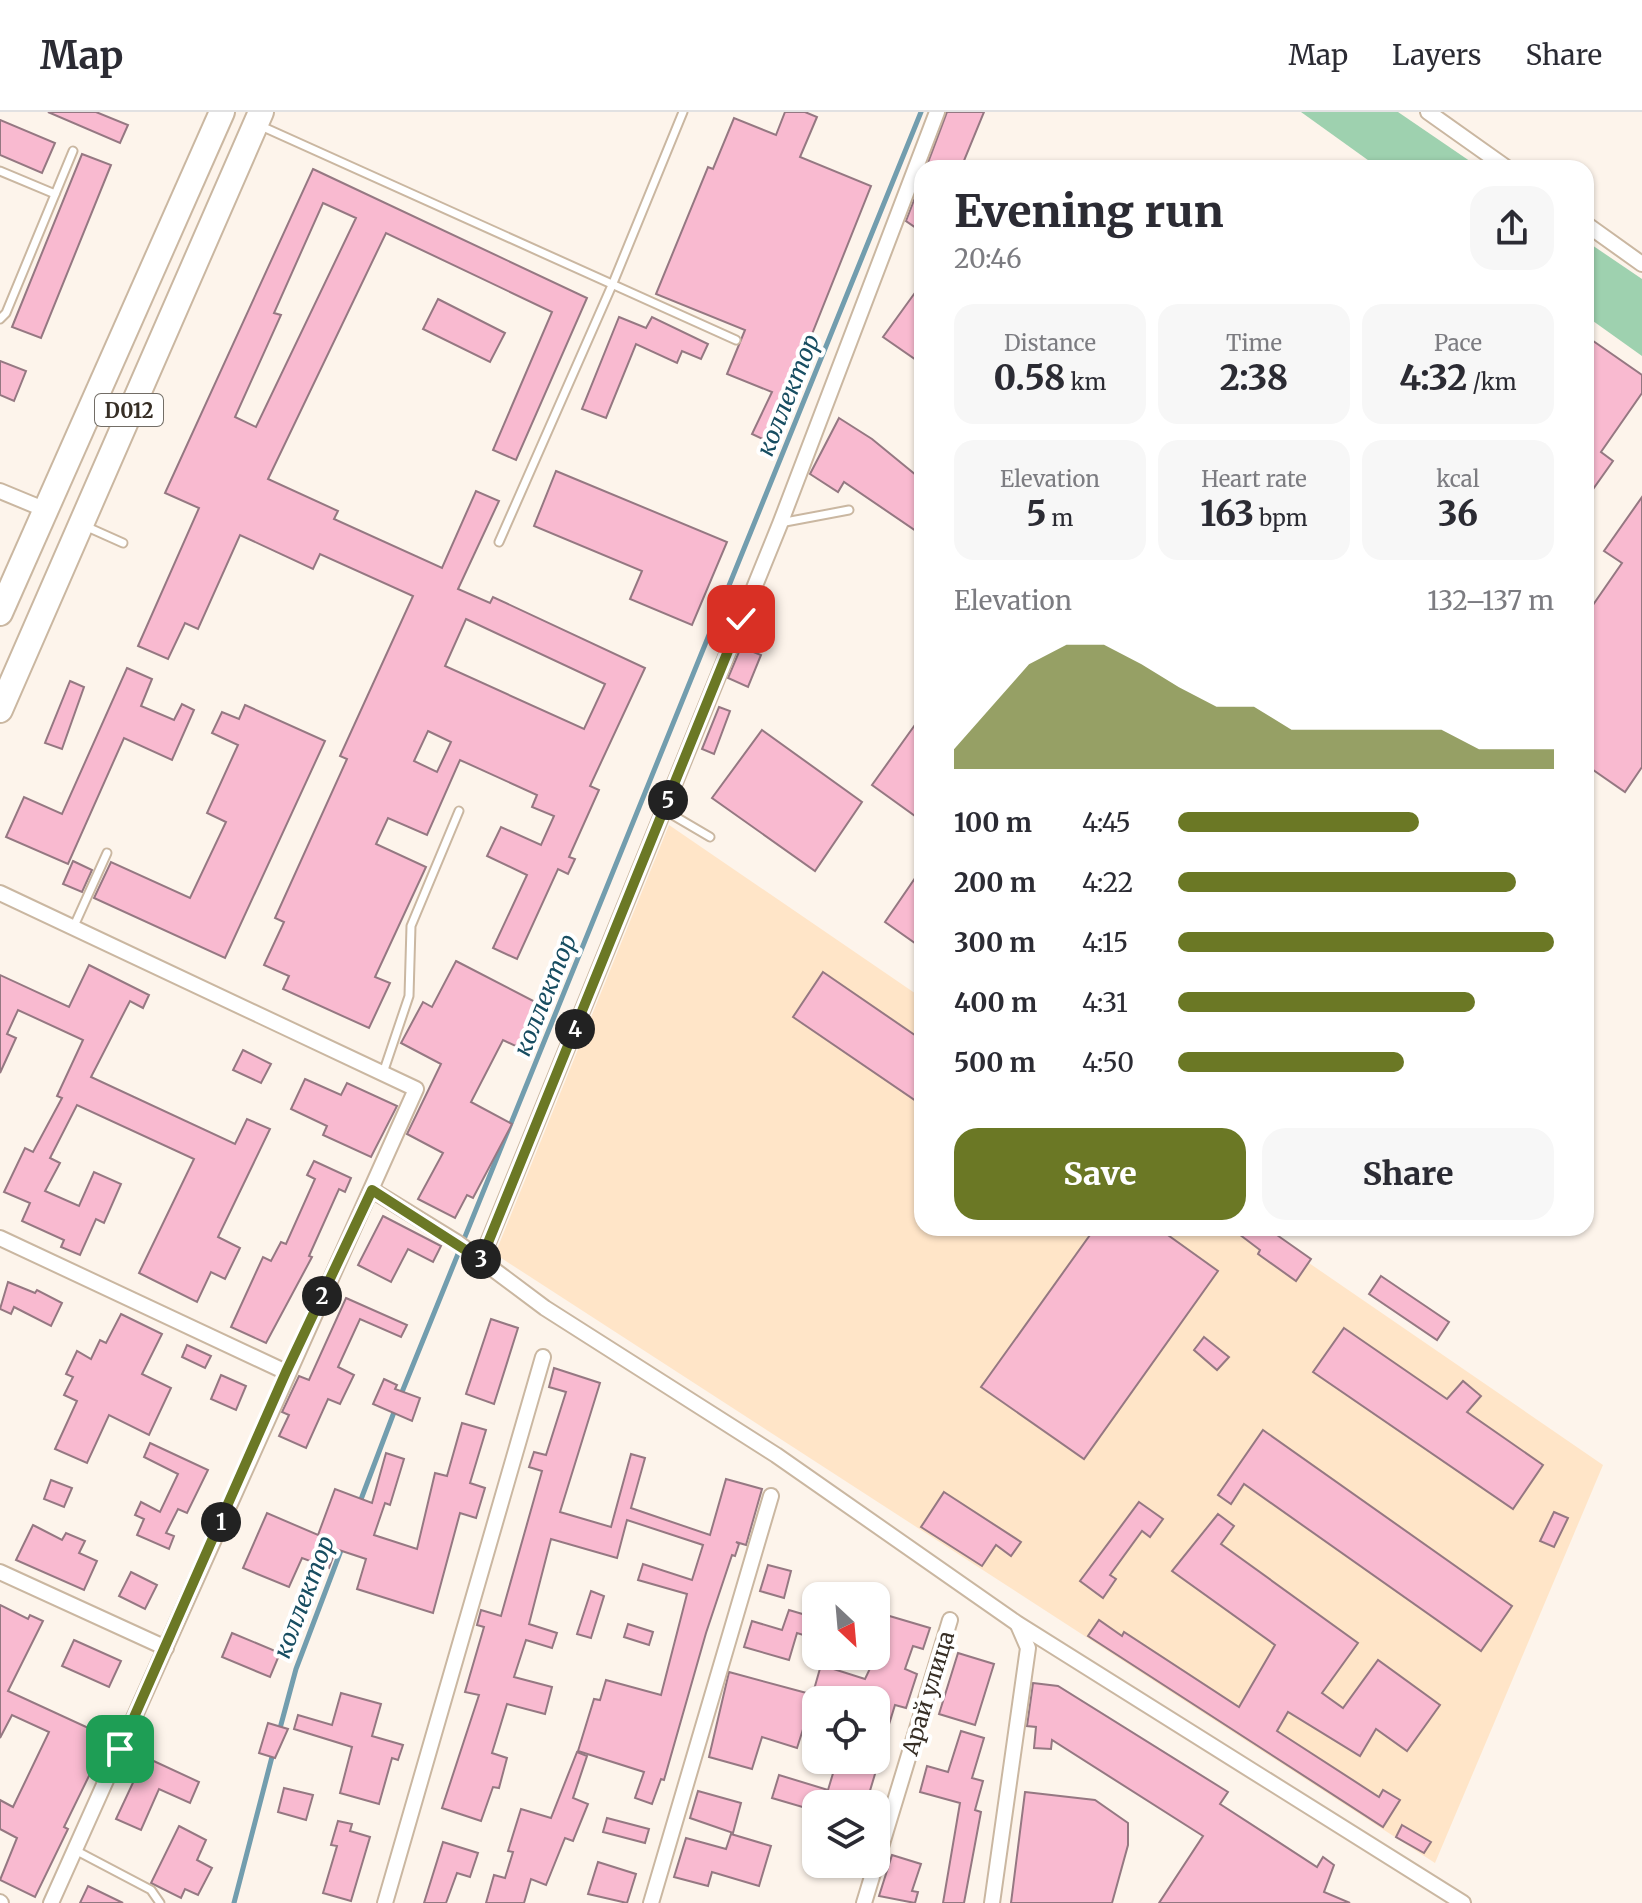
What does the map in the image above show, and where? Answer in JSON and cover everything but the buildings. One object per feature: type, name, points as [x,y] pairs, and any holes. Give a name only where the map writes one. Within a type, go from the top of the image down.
[{"type":"highway","name":"D012","points":[[0,613],[222,112]]},
{"type":"highway","name":"D012","points":[[0,710],[258,118]]},
{"type":"highway","points":[[46,510],[80,523]]},
{"type":"street","points":[[919,160],[937,112]]},
{"type":"street","points":[[1428,112],[1496,160]]},
{"type":"street","points":[[478,1258],[780,524],[914,172]]},
{"type":"street","points":[[1594,230],[1642,264]]},
{"type":"street","points":[[0,491],[46,510]]},
{"type":"street","points":[[0,893],[416,1089],[286,1372],[51,1903]]},
{"type":"street","points":[[372,1190],[458,1243],[545,1308],[776,1455],[1018,1624],[1463,1903]]},
{"type":"street","points":[[0,1238],[286,1372]]},
{"type":"street","points":[[385,1903],[543,1357]]},
{"type":"street","points":[[651,1903],[771,1496]]},
{"type":"street","points":[[0,1572],[166,1648]]},
{"type":"street","name":"Арай улица","points":[[864,1903],[950,1620]]},
{"type":"street","points":[[992,1903],[1028,1648],[1018,1624]]},
{"type":"lane","points":[[499,542],[613,283],[683,112]]},
{"type":"lane","points":[[258,118],[736,340]]},
{"type":"lane","points":[[0,319],[6,313],[73,151]]},
{"type":"lane","points":[[0,171],[55,194]]},
{"type":"lane","points":[[780,524],[849,510]]},
{"type":"lane","points":[[80,523],[123,543]]},
{"type":"lane","points":[[664,810],[710,837]]},
{"type":"lane","points":[[383,1073],[409,996],[411,926],[459,811]]},
{"type":"lane","points":[[74,926],[107,853]]},
{"type":"lane","points":[[75,1850],[151,1890],[160,1903]]},
{"type":"shaded area","points":[[669,825],[914,993],[914,1236],[1270,1236],[1603,1465],[1435,1863],[495,1254]]},
{"type":"green space","points":[[1301,112],[1398,112],[1468,160],[1368,160]]},
{"type":"green space","points":[[1594,246],[1642,279],[1642,356],[1594,322]]},
{"type":"waterway","name":"коллектор","points":[[400,1397],[921,112]]},
{"type":"waterway","name":"коллектор","points":[[360,1502],[396,1407]]},
{"type":"waterway","name":"коллектор","points":[[279,1732],[296,1669],[343,1545]]},
{"type":"waterway","name":"коллектор","points":[[234,1903],[273,1753]]},
{"type":"route","points":[[120,1749],[286,1372],[372,1190],[481,1260],[741,619]]}]
